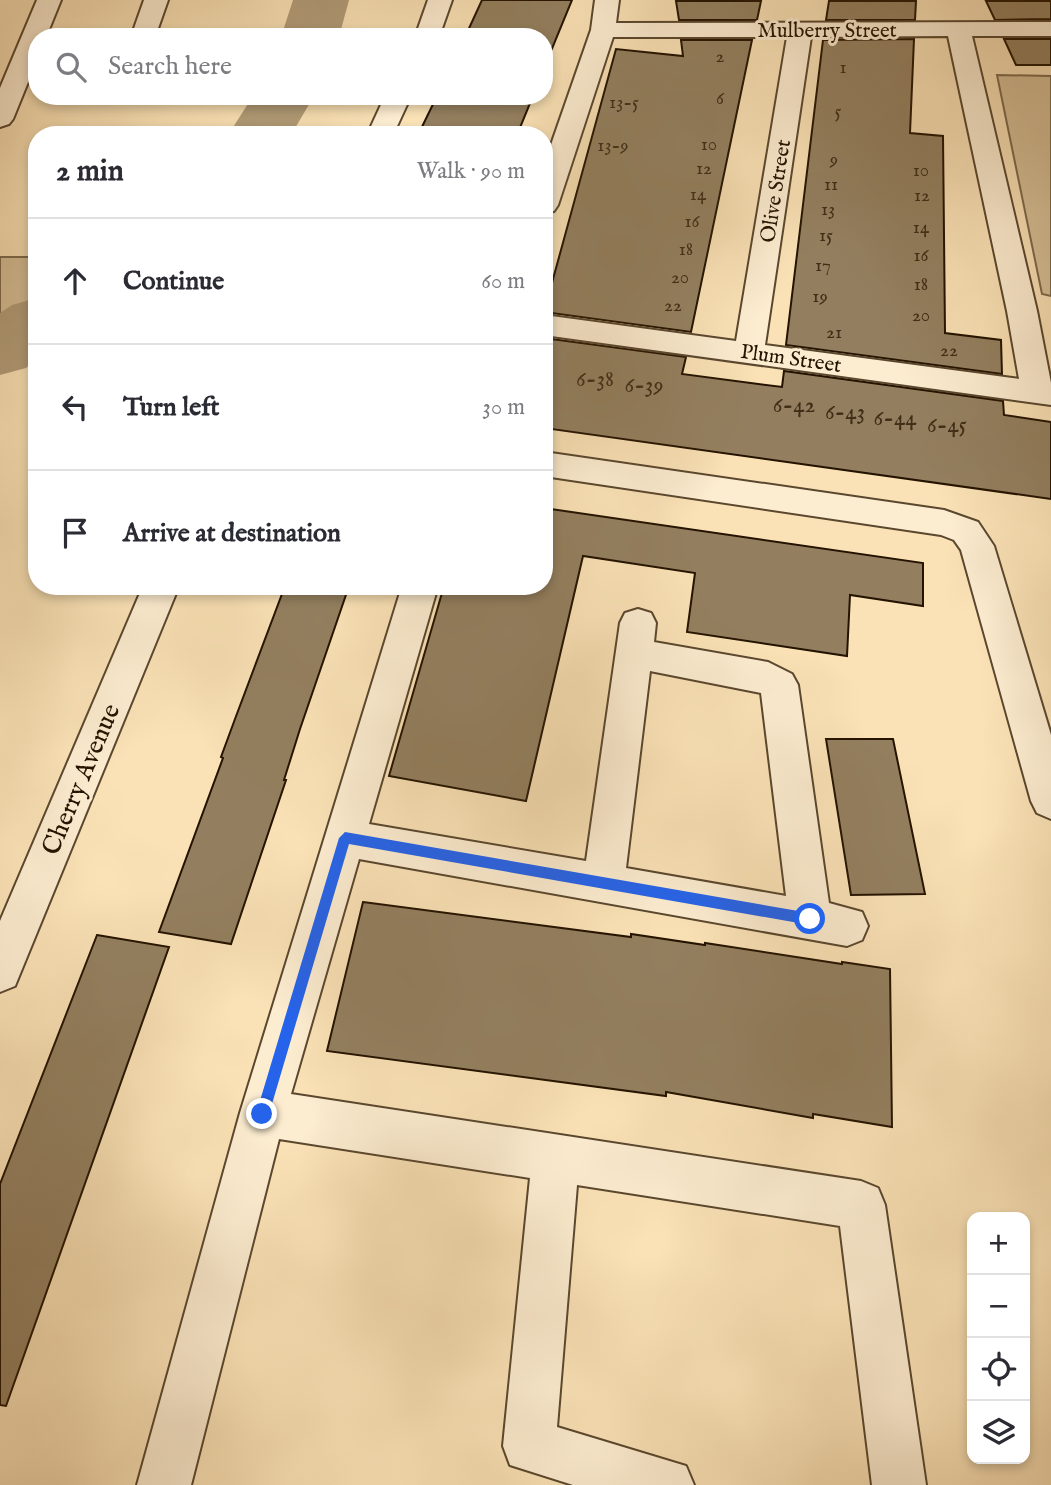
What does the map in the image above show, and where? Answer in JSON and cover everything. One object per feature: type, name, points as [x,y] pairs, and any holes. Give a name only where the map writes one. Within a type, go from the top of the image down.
[{"type":"street","points":[[35,28],[49,0]]},
{"type":"street","points":[[146,28],[156,0]]},
{"type":"street","points":[[430,28],[440,0]]},
{"type":"street","points":[[553,178],[603,30],[607,0]]},
{"type":"street","points":[[958,29],[1037,312],[1044,393]]},
{"type":"street","name":"Mulberry Street","points":[[603,30],[1051,29]]},
{"type":"street","name":"Olive Street","points":[[749,352],[800,30]]},
{"type":"street","points":[[0,117],[26,46]]},
{"type":"street","points":[[384,126],[394,105]]},
{"type":"street","name":"Plum Street","points":[[553,325],[1044,393]]},
{"type":"street","points":[[553,465],[944,523],[966,531],[977,546],[1051,801]]},
{"type":"street","name":"Cherry Avenue","points":[[0,971],[157,595]]},
{"type":"street","points":[[164,1485],[262,1114],[417,595]]},
{"type":"street","points":[[345,838],[829,923],[779,685],[768,677],[636,638],[604,883]]},
{"type":"street","points":[[262,1114],[861,1205],[899,1485]]},
{"type":"street","points":[[555,1158],[529,1446],[667,1485]]},
{"type":"shaded area","points":[[997,75],[1051,76],[1051,296],[1042,294]]},
{"type":"shaded area","points":[[0,257],[28,257],[28,302],[0,325]]},
{"type":"building","points":[[482,0],[572,0],[553,46],[553,28],[469,28]]},
{"type":"building","points":[[676,1],[761,1],[757,20],[679,20]]},
{"type":"building","points":[[829,1],[916,1],[915,20],[826,20]]},
{"type":"building","points":[[986,1],[1051,1],[1051,19],[995,20]]},
{"type":"building","points":[[914,39],[910,133],[943,136],[945,333],[1001,340],[1002,374],[786,345],[823,40]]},
{"type":"building","points":[[1004,39],[1051,39],[1051,65],[1016,65]]},
{"type":"building","points":[[681,40],[752,40],[691,332],[553,313],[553,279],[616,49],[683,56]]},
{"type":"building","points":[[433,105],[529,105],[521,126],[422,126]]},
{"type":"building","points":[[553,339],[686,357],[682,374],[782,387],[784,371],[1003,401],[1004,415],[1051,422],[1051,499],[553,429]]},
{"type":"building","points":[[553,509],[923,563],[923,606],[850,595],[847,656],[687,632],[695,573],[583,556],[526,801],[389,776],[441,595],[553,595]]},
{"type":"building","points":[[282,595],[346,595],[231,944],[159,932],[223,758],[221,757]]},
{"type":"building","points":[[826,739],[893,739],[925,894],[851,895]]},
{"type":"building","points":[[363,902],[631,937],[631,934],[705,943],[890,969],[892,1127],[813,1114],[813,1118],[666,1092],[666,1096],[327,1051]]},
{"type":"building","points":[[97,935],[169,947],[6,1406],[0,1405],[0,1184]]},
{"type":"waterway","points":[[313,28],[321,0]]},
{"type":"waterway","points":[[265,126],[278,105]]},
{"type":"waterway","points":[[0,350],[28,329]]},
{"type":"route","points":[[262,1114],[345,838],[810,919]]}]
